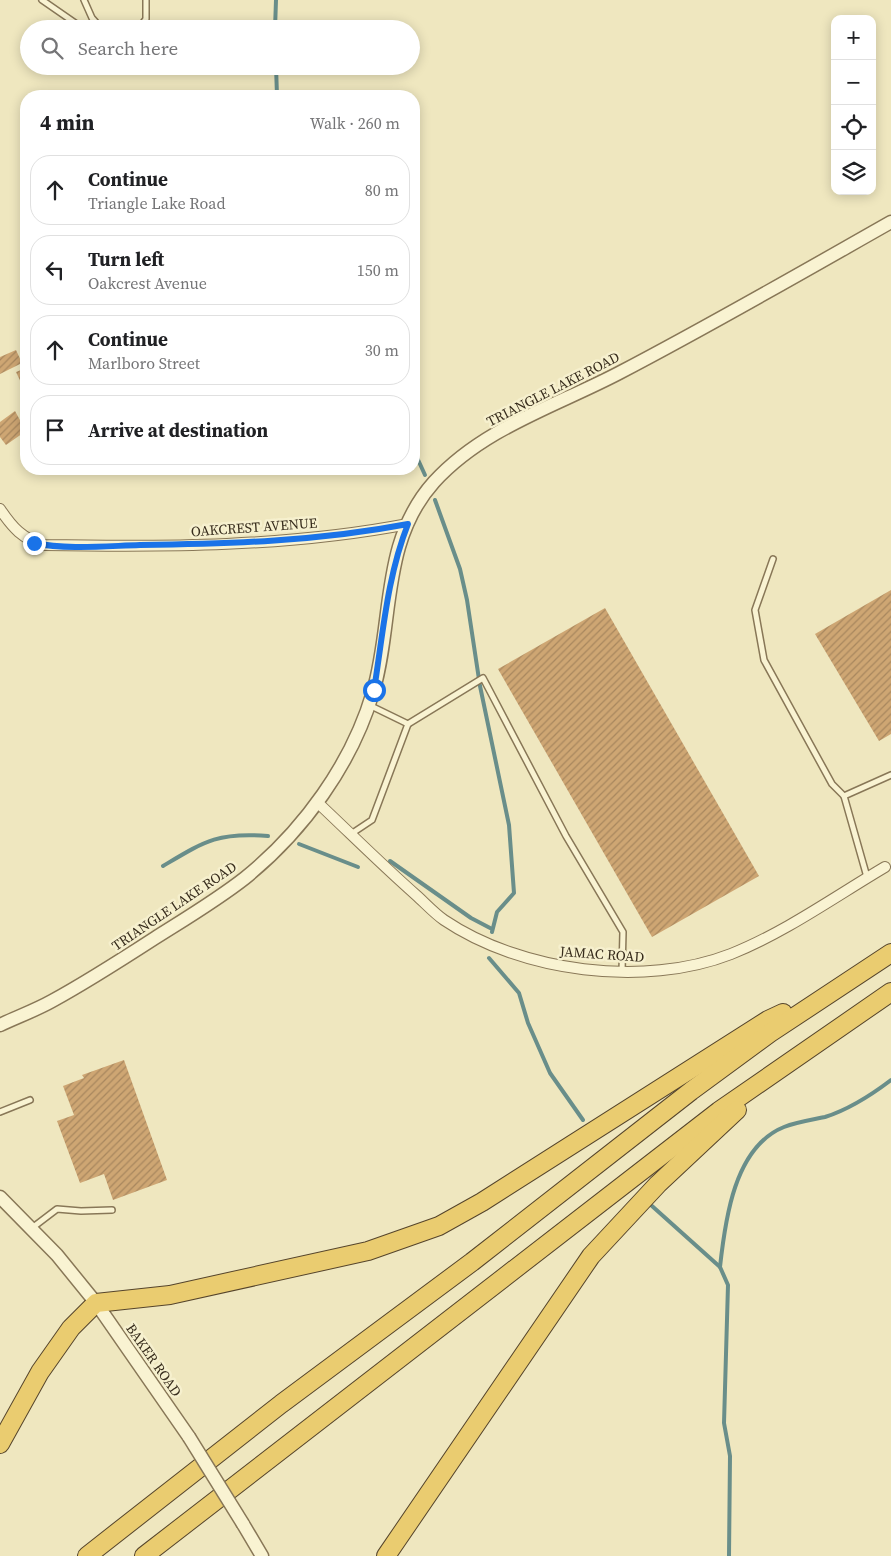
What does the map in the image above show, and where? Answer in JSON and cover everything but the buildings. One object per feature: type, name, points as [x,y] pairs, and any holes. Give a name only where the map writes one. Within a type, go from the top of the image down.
[{"type":"highway","points":[[87,1556],[282,1404],[472,1262],[691,1090],[821,998],[891,953]]},
{"type":"highway","points":[[144,1556],[719,1111],[787,1062],[891,992]]},
{"type":"highway","points":[[0,1444],[40,1372],[71,1328],[96,1303],[170,1295],[368,1251],[439,1226],[482,1202],[768,1020],[821,998]]},
{"type":"highway","points":[[386,1556],[591,1256],[658,1184],[787,1062]]},
{"type":"street","name":"TRIANGLE LAKE ROAD","points":[[0,1024],[51,1002],[214,900],[245,878],[279,847],[317,802],[361,728],[374,690],[395,562],[408,524],[415,510],[440,477],[460,457],[506,428],[617,374],[891,222]]},
{"type":"street","name":"OAKCREST AVENUE","points":[[0,509],[20,535],[34,543],[44,545],[246,544],[368,532],[408,524]]},
{"type":"street","name":"JAMAC ROAD","points":[[317,802],[444,920],[486,942],[520,956],[565,967],[649,971],[690,965],[730,954],[776,931],[885,867]]},
{"type":"street","name":"BAKER ROAD","points":[[0,1197],[31,1228],[96,1303],[189,1436],[262,1556]]},
{"type":"lane","points":[[42,0],[71,20]]},
{"type":"lane","points":[[84,0],[94,20]]},
{"type":"lane","points":[[145,20],[146,0]]},
{"type":"lane","points":[[773,559],[754,610],[764,660],[832,784],[844,796],[867,878]]},
{"type":"lane","points":[[350,834],[372,820],[408,724],[483,678],[566,836],[623,932],[622,971]]},
{"type":"lane","points":[[368,706],[408,724]]},
{"type":"lane","points":[[844,796],[891,775]]},
{"type":"lane","points":[[0,1112],[30,1100]]},
{"type":"lane","points":[[31,1228],[57,1209],[81,1212],[112,1210]]},
{"type":"waterway","points":[[275,20],[276,0]]},
{"type":"waterway","points":[[276,75],[277,90]]},
{"type":"waterway","points":[[420,464],[425,475]]},
{"type":"waterway","points":[[435,500],[460,569],[467,600],[480,686],[509,825],[514,893],[497,912],[492,932]]},
{"type":"waterway","points":[[163,866],[201,844],[212,840],[236,835],[268,836]]},
{"type":"waterway","points":[[299,844],[358,867]]},
{"type":"waterway","points":[[390,861],[471,918],[492,929]]},
{"type":"waterway","points":[[489,958],[519,993],[528,1023],[550,1073],[583,1120]]},
{"type":"waterway","points":[[720,1267],[725,1229],[735,1187],[743,1168],[754,1151],[767,1137],[784,1127],[825,1117],[843,1110],[867,1097],[891,1080]]},
{"type":"waterway","points":[[652,1206],[720,1267],[728,1285],[724,1423],[730,1456],[729,1556]]},
{"type":"route","points":[[34,543],[44,545],[95,546],[246,544],[368,532],[408,524],[400,542],[395,562],[374,690]]}]
